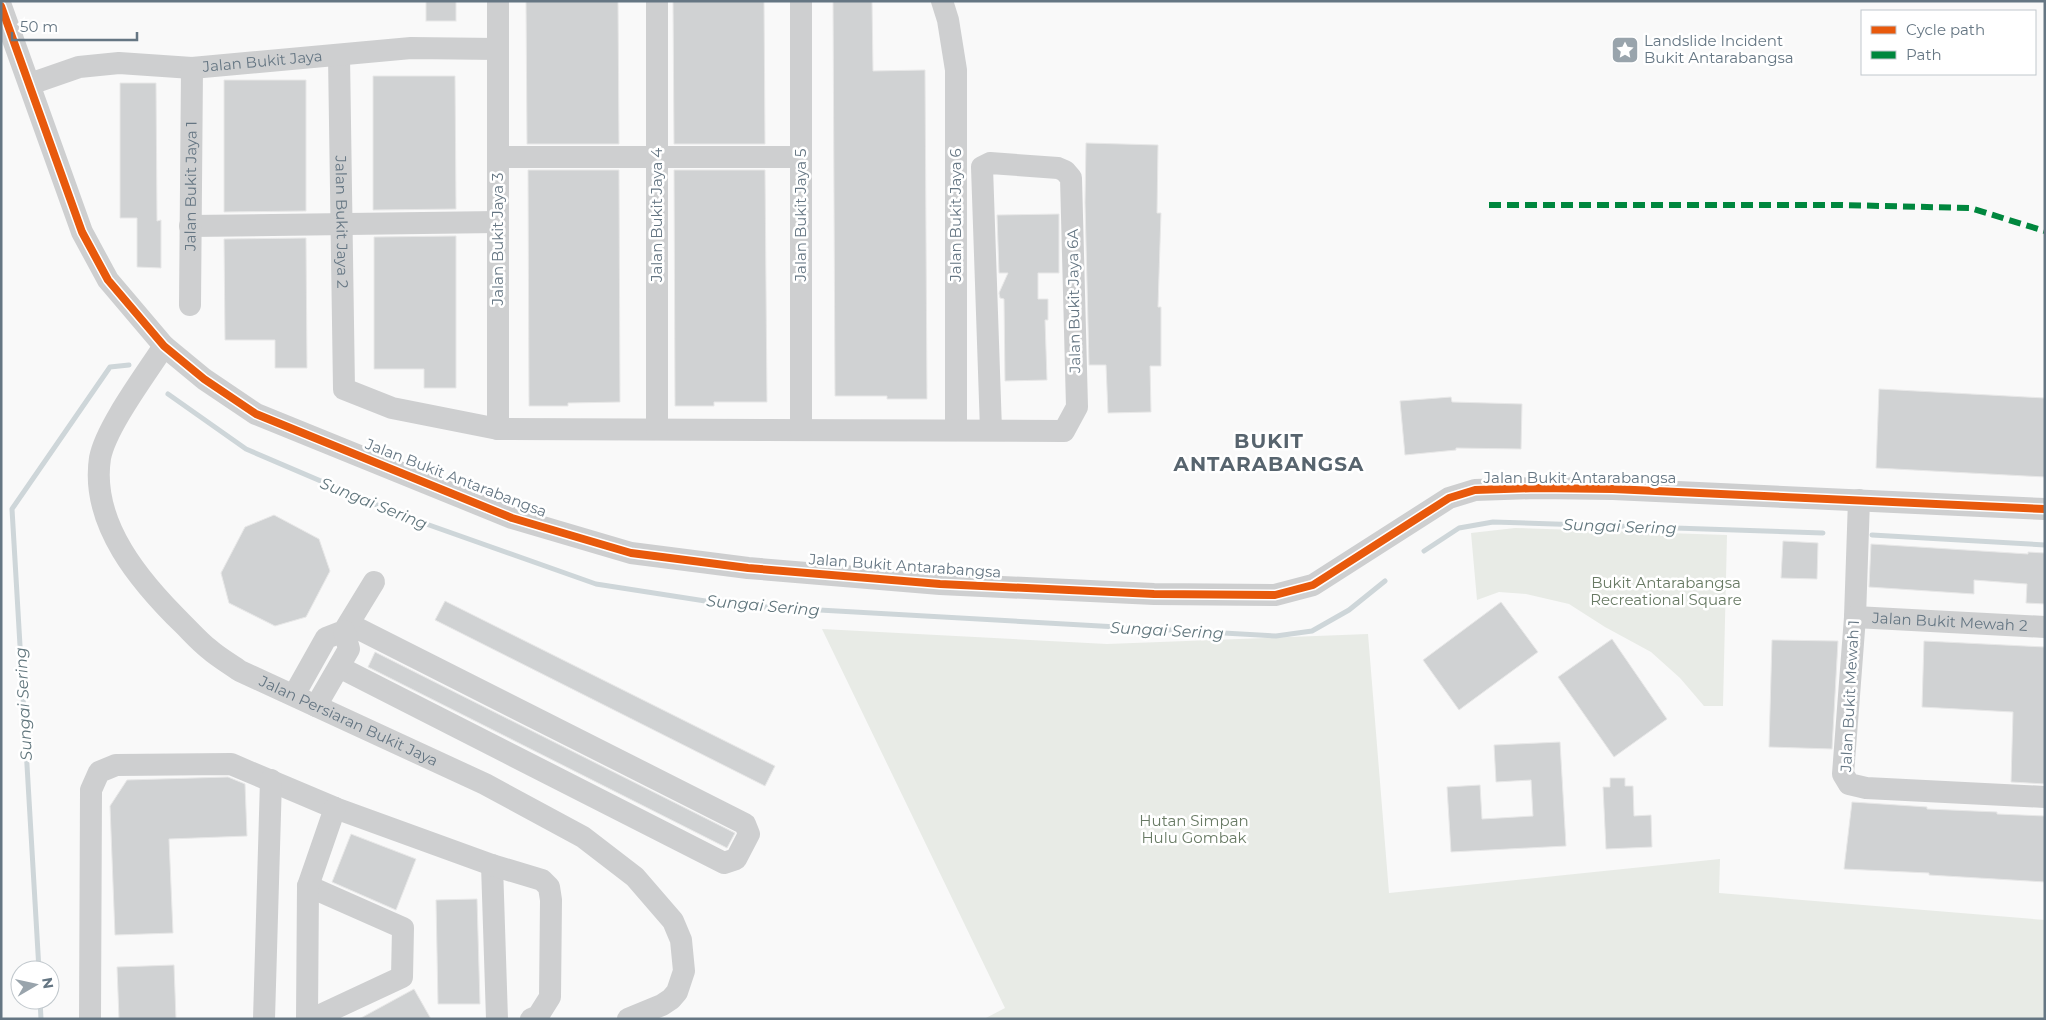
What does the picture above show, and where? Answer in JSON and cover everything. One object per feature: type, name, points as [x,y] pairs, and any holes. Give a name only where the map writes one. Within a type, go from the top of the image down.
[{"type":"street","points":[[498,1],[498,49]]},
{"type":"street","name":"Jalan Bukit Jaya 4","points":[[657,1],[657,430]]},
{"type":"street","name":"Jalan Bukit Jaya 5","points":[[801,1],[801,430]]},
{"type":"street","name":"Jalan Bukit Jaya 6","points":[[942,1],[948,20],[956,70],[956,430]]},
{"type":"street","name":"Jalan Bukit Antarabangsa","points":[[1,6],[82,232],[108,280],[164,346],[204,379],[256,414],[512,518],[631,553],[748,568],[940,584],[1154,594],[1275,595],[1313,585],[1449,498],[1475,490],[1537,488],[1613,489],[2045,510]]},
{"type":"street","name":"Jalan Bukit Jaya","points":[[30,84],[79,67],[119,63],[192,68],[411,48],[498,49]]},
{"type":"street","name":"Jalan Bukit Jaya 3","points":[[498,49],[498,429]]},
{"type":"street","name":"Jalan Bukit Jaya 2","points":[[339,56],[344,389],[392,408],[498,429]]},
{"type":"street","name":"Jalan Bukit Jaya 1","points":[[190,305],[192,68]]},
{"type":"street","points":[[498,157],[801,157]]},
{"type":"street","name":"Jalan Bukit Jaya 6A","points":[[990,163],[1065,170],[1071,178],[1076,406],[1064,430],[991,430],[982,167],[990,163]]},
{"type":"street","points":[[190,226],[498,222]]},
{"type":"street","name":"Jalan Persiaran Bukit Jaya","points":[[164,346],[113,426],[100,457],[100,486],[106,515],[120,547],[144,583],[208,649],[240,671],[494,789],[583,837],[635,877],[673,921],[681,940],[684,971],[677,992],[662,1005],[634,1018]]},
{"type":"street","points":[[498,429],[991,430]]},
{"type":"street","name":"Jalan Bukit Mewah 1","points":[[1859,500],[1855,618],[1843,774],[1849,784],[1866,788],[2045,797]]},
{"type":"street","points":[[294,695],[326,638],[347,627],[374,582]]},
{"type":"street","name":"Jalan Bukit Mewah 2","points":[[1855,618],[2045,627]]},
{"type":"street","points":[[339,667],[724,863],[736,859],[749,834],[745,824],[347,627]]},
{"type":"street","points":[[316,706],[349,649],[347,627]]},
{"type":"street","points":[[90,1019],[91,790],[99,772],[116,765],[231,764],[335,808],[492,865],[542,880],[549,888],[551,900],[550,998],[538,1016],[531,1019]]},
{"type":"street","points":[[264,1019],[270,780]]},
{"type":"street","points":[[307,1019],[308,886],[335,808]]},
{"type":"street","points":[[492,865],[497,1019]]},
{"type":"street","points":[[308,886],[403,928],[402,977],[312,1019]]},
{"type":"green space","name":"Bukit Antarabangsa Recreational Square","points":[[1515,528],[1727,535],[1723,706],[1704,706],[1680,678],[1651,652],[1605,627],[1569,604],[1526,594],[1499,592],[1477,600],[1471,533]]},
{"type":"green space","name":"Hutan Simpan Hulu Gombak","points":[[822,629],[1107,644],[1368,634],[1389,893],[1720,859],[1719,893],[2045,920],[2045,1019],[984,1019],[1005,1008]]},
{"type":"building","points":[[426,1],[456,1],[456,21],[426,21]]},
{"type":"building","points":[[526,1],[618,1],[619,144],[527,144]]},
{"type":"building","points":[[673,1],[764,1],[765,144],[674,144]]},
{"type":"building","points":[[833,1],[872,1],[873,71],[925,70],[927,399],[887,399],[887,396],[835,396]]},
{"type":"building","points":[[373,76],[455,76],[456,209],[373,210]]},
{"type":"building","points":[[224,80],[306,80],[306,211],[224,212]]},
{"type":"building","points":[[120,83],[156,83],[157,221],[161,220],[161,268],[137,267],[137,218],[120,218]]},
{"type":"building","points":[[1086,143],[1158,145],[1157,213],[1161,213],[1158,307],[1161,307],[1161,366],[1150,366],[1151,412],[1108,413],[1106,365],[1089,365],[1085,203]]},
{"type":"building","points":[[528,170],[619,170],[620,402],[568,403],[568,406],[529,406]]},
{"type":"building","points":[[674,170],[765,170],[767,402],[714,402],[714,406],[675,406]]},
{"type":"building","points":[[1059,214],[1059,273],[1038,273],[1038,299],[1048,299],[1048,320],[1045,320],[1047,380],[1005,381],[1004,299],[1000,298],[999,293],[1008,273],[999,273],[997,215]]},
{"type":"building","points":[[456,236],[456,388],[424,388],[424,369],[374,369],[374,237]]},
{"type":"building","points":[[306,238],[307,368],[275,368],[275,340],[225,340],[224,239]]},
{"type":"building","points":[[1879,389],[2045,398],[2045,477],[1876,468]]},
{"type":"building","points":[[1451,397],[1452,402],[1522,404],[1521,449],[1456,448],[1456,450],[1405,455],[1400,401]]},
{"type":"building","points":[[274,515],[319,539],[330,571],[306,617],[275,626],[229,603],[221,573],[245,527]]},
{"type":"building","points":[[1783,541],[1818,543],[1817,579],[1781,578]]},
{"type":"building","points":[[1871,544],[2028,554],[2028,552],[2045,553],[2045,604],[2026,603],[2027,584],[1974,580],[1974,594],[1869,587]]},
{"type":"building","points":[[445,601],[775,766],[765,786],[435,620]]},
{"type":"building","points":[[1501,602],[1538,652],[1459,710],[1423,660]]},
{"type":"building","points":[[1612,639],[1667,719],[1614,757],[1558,677]]},
{"type":"building","points":[[1772,640],[1838,641],[1832,749],[1769,747]]},
{"type":"building","points":[[1924,641],[2045,647],[2045,784],[2011,782],[2013,712],[1922,707]]},
{"type":"building","points":[[375,652],[735,833],[727,848],[368,667]]},
{"type":"building","points":[[1560,742],[1566,846],[1451,852],[1447,787],[1480,785],[1482,819],[1533,816],[1531,780],[1496,782],[1494,745]]},
{"type":"building","points":[[228,777],[245,784],[247,836],[169,839],[173,933],[115,935],[110,806],[127,780]]},
{"type":"building","points":[[1610,778],[1625,778],[1625,786],[1633,786],[1634,816],[1651,815],[1652,847],[1606,849],[1603,787],[1610,787]]},
{"type":"building","points":[[1852,802],[1927,807],[1927,809],[2045,816],[2045,882],[1844,869]]},
{"type":"building","points":[[351,834],[416,859],[396,910],[332,882]]},
{"type":"building","points":[[477,899],[480,1004],[438,1004],[436,900]]},
{"type":"building","points":[[174,965],[176,1019],[119,1019],[117,967]]},
{"type":"building","points":[[414,989],[431,1019],[359,1019]]},
{"type":"waterway","name":"Sungai Sering","points":[[38,960],[12,509],[110,367],[129,365]]},
{"type":"waterway","name":"Sungai Sering","points":[[168,394],[246,449],[398,514],[596,584],[731,605],[1276,636],[1312,631],[1349,610],[1385,581]]},
{"type":"waterway","name":"Sungai Sering","points":[[1424,551],[1459,528],[1493,522],[1823,533]]},
{"type":"waterway","name":"Sungai Sering","points":[[1872,535],[2045,545]]},
{"type":"waterway","name":"Sungai Sering","points":[[41,1010],[41,1019]]},
{"type":"marked path","points":[[1489,205],[1840,205],[1970,208],[2045,231]]},
{"type":"cycle path","points":[[1,6],[82,232],[108,280],[164,346],[204,379],[256,414],[512,518],[631,553],[748,568],[940,584],[1154,594],[1275,595],[1313,585],[1449,498],[1475,490],[1537,488],[1613,489],[2045,509]]},
{"type":"place","name":"Landslide Incident Bukit Antarabangsa","points":[[1625,50]]},
{"type":"district","name":"BUKIT ANTARABANGSA","points":[[1269,452]]}]
